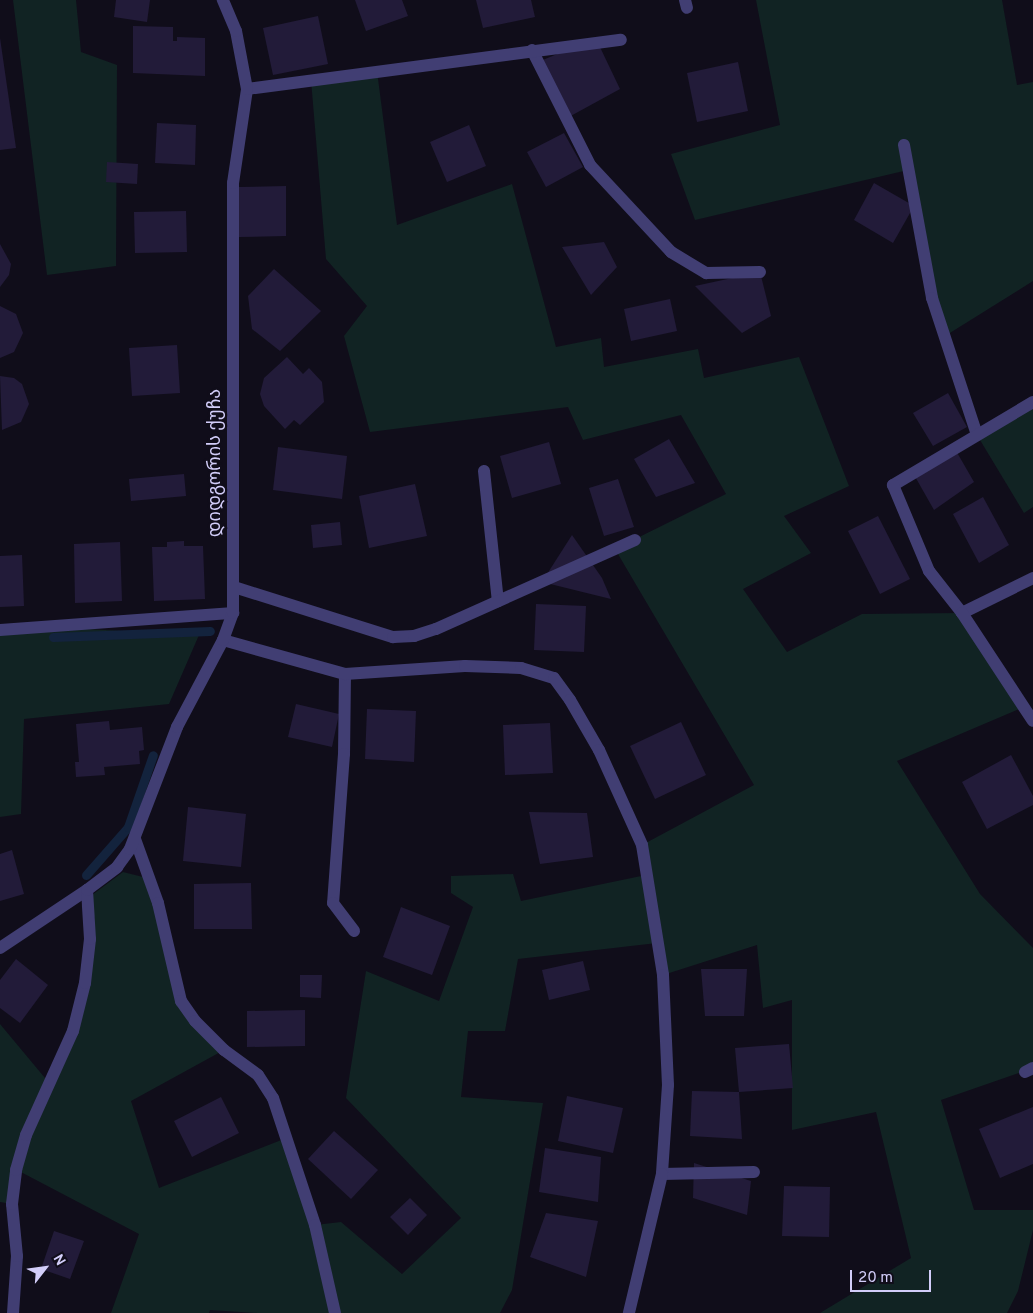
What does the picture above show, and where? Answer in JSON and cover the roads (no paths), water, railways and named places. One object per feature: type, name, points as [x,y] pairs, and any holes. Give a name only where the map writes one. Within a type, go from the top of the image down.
[{"type":"street","name":"დიდგორის ქუჩა","points":[[0,948],[87,890],[117,867],[135,838],[177,727],[224,640],[233,613],[233,183],[247,89],[236,31],[223,0]]},
{"type":"street","points":[[247,89],[532,50],[621,40]]},
{"type":"street","points":[[532,50],[590,165],[671,252],[706,272],[760,272]]},
{"type":"street","points":[[904,145],[932,298],[977,435]]},
{"type":"street","points":[[1033,402],[893,485],[929,571],[962,612],[1033,721]]},
{"type":"street","points":[[484,471],[498,601]]},
{"type":"street","points":[[234,587],[393,637],[436,630],[635,540]]},
{"type":"street","points":[[962,612],[1033,578]]},
{"type":"street","points":[[0,630],[233,613]]},
{"type":"street","points":[[224,640],[344,674],[465,666],[521,668],[554,678],[570,700],[598,750],[642,845],[662,975],[668,1085],[662,1174],[629,1313]]},
{"type":"street","points":[[344,674],[344,754],[333,904],[354,931]]},
{"type":"street","points":[[135,838],[158,903],[181,1001],[195,1021],[224,1050],[258,1075],[281,1116],[315,1225],[335,1313]]},
{"type":"street","points":[[13,1313],[16,1256],[12,1204],[16,1170],[26,1135],[73,1031],[85,983],[90,939],[87,890]]},
{"type":"street","points":[[662,1174],[754,1172]]},
{"type":"waterway","points":[[53,637],[210,631]]},
{"type":"waterway","points":[[86,875],[128,827],[153,755]]}]
